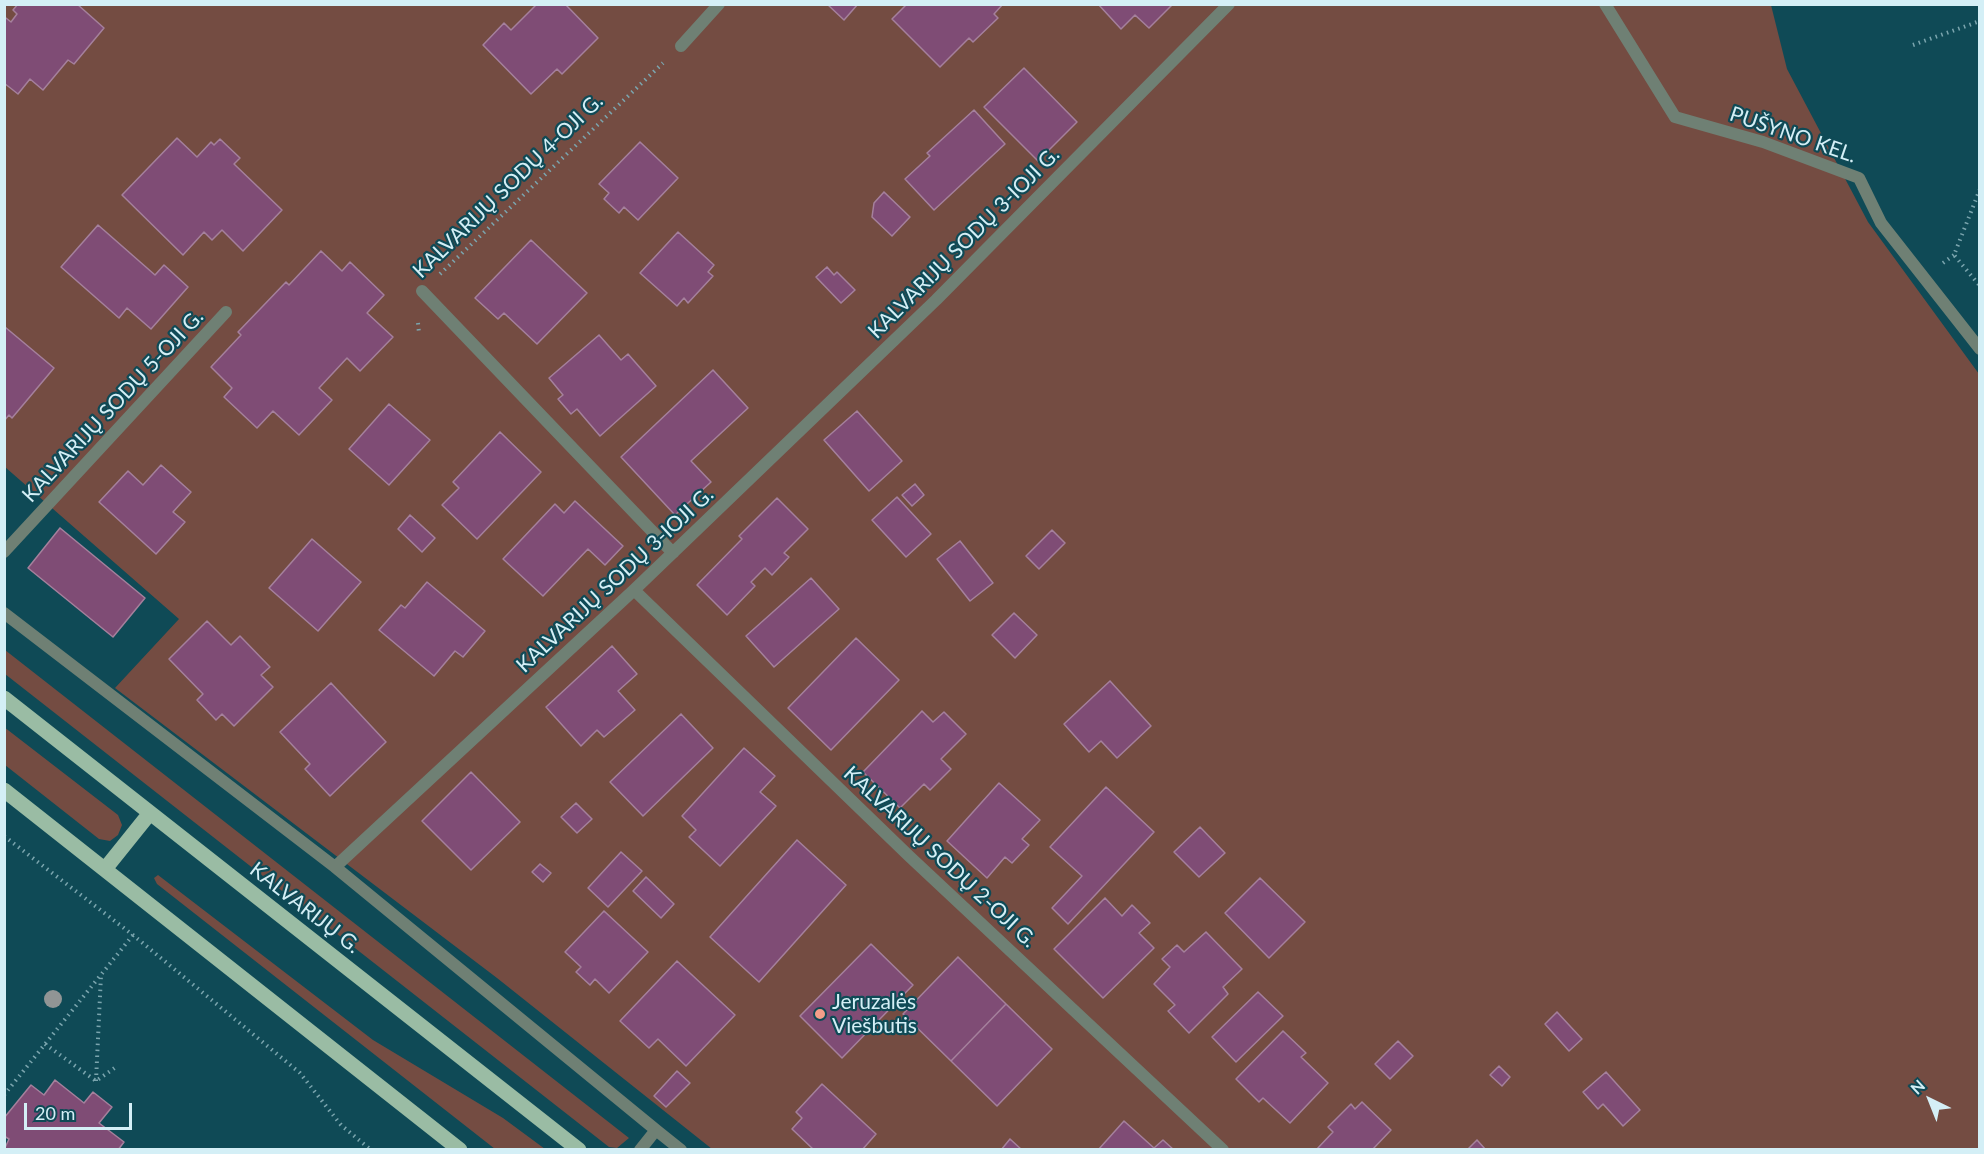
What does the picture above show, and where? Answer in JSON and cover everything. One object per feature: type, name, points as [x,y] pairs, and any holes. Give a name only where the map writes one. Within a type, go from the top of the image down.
[{"type":"main road","name":"KALVARIJŲ G.","points":[[4,698],[579,1149]]},
{"type":"main road","points":[[4,790],[460,1149]]},
{"type":"main road","points":[[105,869],[150,813]]},
{"type":"street","points":[[681,46],[719,4]]},
{"type":"street","name":"KALVARIJŲ SODŲ 3-IOJI G.","points":[[335,867],[634,590],[936,300],[1229,4]]},
{"type":"street","name":"PUŠYNO KEL.","points":[[1605,4],[1675,117],[1763,142],[1859,178],[1881,223],[1922,279],[1980,349]]},
{"type":"street","name":"KALVARIJŲ SODŲ 4-OJI G.","points":[[422,291],[673,553]]},
{"type":"street","name":"KALVARIJŲ SODŲ 5-OJI G.","points":[[4,552],[226,312]]},
{"type":"street","name":"KALVARIJŲ SODŲ 2-OJI G.","points":[[634,590],[909,856],[1223,1149]]},
{"type":"street","points":[[4,613],[335,867],[681,1149]]},
{"type":"street","points":[[640,1149],[656,1130]]},
{"type":"path","points":[[1913,45],[1980,21]]},
{"type":"path","name":"KALVARIJŲ SODŲ 4-OJI G.","points":[[422,291],[681,46]]},
{"type":"path","points":[[1980,189],[1954,255],[1980,286]]},
{"type":"path","points":[[4,836],[133,935],[300,1073],[341,1125],[371,1149]]},
{"type":"path","points":[[4,1095],[133,935]]},
{"type":"path","points":[[96,1081],[101,975]]},
{"type":"path","points":[[45,1044],[96,1081]]},
{"type":"path","points":[[96,1081],[116,1067]]},
{"type":"shaded area","points":[[4,5],[1771,5],[1787,69],[1868,222],[1979,374],[1979,1149],[712,1149],[497,978],[115,688],[179,619],[5,467]]},
{"type":"shaded area","points":[[4,650],[629,1138],[617,1148],[609,1147],[5,674]]},
{"type":"shaded area","points":[[4,727],[118,815],[122,825],[118,835],[110,841],[99,839],[5,765]]},
{"type":"shaded area","points":[[158,875],[373,1040],[503,1118],[545,1149],[495,1149],[157,884],[154,878]]},
{"type":"building","points":[[18,4],[77,4],[104,28],[74,64],[68,60],[43,90],[30,79],[18,94],[4,83],[4,20],[6,18],[11,22],[17,14],[13,10]]},
{"type":"building","points":[[537,4],[565,4],[598,38],[562,74],[557,69],[531,94],[483,45],[504,23],[511,30]]},
{"type":"building","points":[[827,4],[858,4],[844,20]]},
{"type":"building","points":[[907,4],[1003,4],[994,14],[998,18],[973,42],[969,38],[940,67],[892,19]]},
{"type":"building","points":[[1098,4],[1173,4],[1149,28],[1135,15],[1121,29]]},
{"type":"building","points":[[1024,68],[1077,122],[1038,161],[984,107]]},
{"type":"building","points":[[974,110],[1005,144],[934,210],[905,179],[930,156],[927,153]]},
{"type":"building","points":[[177,138],[197,157],[211,142],[214,145],[220,139],[240,158],[234,164],[282,210],[243,251],[222,230],[212,240],[204,232],[183,255],[122,195]]},
{"type":"building","points":[[640,142],[678,178],[638,220],[624,207],[619,213],[604,199],[609,193],[599,184]]},
{"type":"building","points":[[884,192],[910,217],[892,236],[872,217],[874,203]]},
{"type":"building","points":[[98,225],[155,275],[164,265],[188,287],[151,329],[127,308],[119,318],[61,267]]},
{"type":"building","points":[[678,232],[714,265],[708,272],[713,276],[688,303],[684,298],[677,306],[640,273]]},
{"type":"building","points":[[531,240],[587,293],[537,344],[504,313],[498,319],[475,298]]},
{"type":"building","points":[[321,251],[342,271],[350,262],[384,295],[367,313],[393,337],[360,371],[347,358],[319,388],[332,400],[299,435],[273,411],[257,428],[224,397],[232,388],[211,367],[241,335],[238,332],[286,282],[289,285]]},
{"type":"building","points":[[827,267],[834,275],[837,272],[855,290],[841,303],[816,277]]},
{"type":"building","points":[[5,327],[54,368],[12,418],[9,415],[4,421]]},
{"type":"building","points":[[599,335],[621,360],[628,354],[656,386],[600,436],[577,409],[571,414],[558,399],[563,395],[549,378]]},
{"type":"building","points":[[713,370],[748,408],[691,461],[711,482],[675,515],[621,457]]},
{"type":"building","points":[[389,404],[430,440],[389,485],[349,449]]},
{"type":"building","points":[[857,411],[902,461],[869,491],[824,440]]},
{"type":"building","points":[[500,432],[541,472],[477,539],[442,505],[459,488],[453,482]]},
{"type":"building","points":[[161,465],[191,492],[173,512],[185,522],[156,554],[99,502],[128,471],[143,485]]},
{"type":"building","points":[[915,484],[924,495],[912,506],[902,495]]},
{"type":"building","points":[[897,497],[931,534],[906,557],[872,520]]},
{"type":"building","points":[[777,498],[808,529],[784,553],[789,557],[772,575],[765,568],[751,582],[755,586],[727,615],[697,585],[742,539],[739,536]]},
{"type":"building","points":[[575,501],[623,546],[605,565],[588,549],[543,596],[503,559],[555,504],[564,513]]},
{"type":"building","points":[[410,515],[435,538],[422,552],[398,529]]},
{"type":"building","points":[[60,528],[145,598],[113,637],[28,568]]},
{"type":"building","points":[[1052,530],[1065,543],[1039,569],[1026,556]]},
{"type":"building","points":[[312,539],[361,582],[318,631],[269,588]]},
{"type":"building","points":[[960,541],[993,583],[970,601],[937,559]]},
{"type":"building","points":[[811,578],[839,609],[774,667],[746,636]]},
{"type":"building","points":[[427,582],[485,631],[463,657],[455,651],[434,676],[379,630],[401,605],[405,608]]},
{"type":"building","points":[[1014,613],[1037,635],[1015,658],[992,635]]},
{"type":"building","points":[[207,621],[231,645],[240,636],[270,667],[261,675],[273,687],[234,726],[222,714],[216,720],[197,700],[203,694],[169,659]]},
{"type":"building","points":[[856,638],[899,680],[831,750],[788,708]]},
{"type":"building","points":[[612,646],[637,674],[618,691],[635,710],[604,737],[597,730],[581,746],[546,707]]},
{"type":"building","points":[[1110,681],[1151,726],[1117,758],[1101,741],[1089,752],[1064,724]]},
{"type":"building","points":[[331,683],[386,742],[330,796],[305,769],[310,764],[280,732]]},
{"type":"building","points":[[922,711],[933,722],[944,712],[966,734],[941,759],[951,769],[930,790],[924,784],[900,808],[863,772]]},
{"type":"building","points":[[681,714],[713,748],[643,816],[610,782]]},
{"type":"building","points":[[744,748],[775,776],[760,792],[776,806],[720,866],[689,837],[696,830],[682,816]]},
{"type":"building","points":[[471,772],[520,822],[471,870],[422,821]]},
{"type":"building","points":[[999,783],[1040,820],[1022,839],[1029,845],[1012,863],[1005,857],[987,878],[947,841]]},
{"type":"building","points":[[1106,787],[1154,832],[1068,924],[1052,908],[1082,876],[1050,847]]},
{"type":"building","points":[[576,803],[592,819],[577,833],[561,817]]},
{"type":"building","points":[[1200,827],[1225,853],[1199,877],[1174,852]]},
{"type":"building","points":[[797,840],[846,885],[759,982],[710,937]]},
{"type":"building","points":[[621,852],[642,871],[608,907],[588,888]]},
{"type":"building","points":[[540,864],[551,873],[543,882],[532,872]]},
{"type":"building","points":[[646,877],[674,904],[661,918],[633,891]]},
{"type":"building","points":[[1260,878],[1305,922],[1269,958],[1225,913]]},
{"type":"building","points":[[1105,898],[1122,916],[1132,905],[1150,923],[1139,933],[1154,948],[1103,998],[1054,949]]},
{"type":"building","points":[[604,911],[648,952],[609,993],[595,979],[590,985],[576,972],[581,967],[565,952]]},
{"type":"building","points":[[1206,932],[1242,969],[1223,987],[1228,994],[1189,1033],[1168,1011],[1175,1005],[1154,984],[1170,967],[1162,959],[1177,945],[1184,952]]},
{"type":"building","points":[[871,944],[913,985],[842,1058],[800,1016]]},
{"type":"building","points":[[958,957],[1006,1004],[951,1061],[903,1014]]},
{"type":"building","points":[[677,961],[735,1015],[686,1066],[658,1039],[649,1048],[620,1021]]},
{"type":"building","points":[[1258,992],[1283,1016],[1236,1062],[1212,1037]]},
{"type":"building","points":[[1006,1004],[1052,1049],[997,1106],[951,1061]]},
{"type":"building","points":[[1557,1012],[1582,1039],[1569,1051],[1545,1024]]},
{"type":"building","points":[[1283,1031],[1306,1053],[1301,1057],[1328,1083],[1290,1123],[1263,1098],[1259,1102],[1236,1079]]},
{"type":"building","points":[[1398,1041],[1413,1056],[1390,1079],[1375,1064]]},
{"type":"building","points":[[1499,1066],[1510,1077],[1502,1086],[1490,1075]]},
{"type":"building","points":[[677,1071],[690,1083],[666,1107],[654,1096]]},
{"type":"building","points":[[1606,1072],[1640,1110],[1623,1126],[1603,1104],[1598,1109],[1583,1092]]},
{"type":"building","points":[[55,1080],[84,1103],[93,1092],[112,1107],[99,1123],[124,1142],[118,1150],[4,1150],[9,1139],[4,1136],[4,1118],[31,1085],[44,1095]]},
{"type":"building","points":[[822,1084],[876,1134],[862,1150],[814,1150],[792,1129],[802,1118],[796,1112]]},
{"type":"building","points":[[1362,1102],[1391,1130],[1372,1150],[1316,1150],[1333,1132],[1328,1127],[1351,1104],[1355,1109]]},
{"type":"building","points":[[1124,1121],[1154,1148],[1163,1140],[1174,1150],[1098,1150]]},
{"type":"building","points":[[1010,1139],[1022,1150],[1001,1150]]},
{"type":"building","points":[[1477,1140],[1486,1150],[1467,1150]]},
{"type":"place","name":"Jeruzalės Viešbutis","points":[[820,1014]]}]
